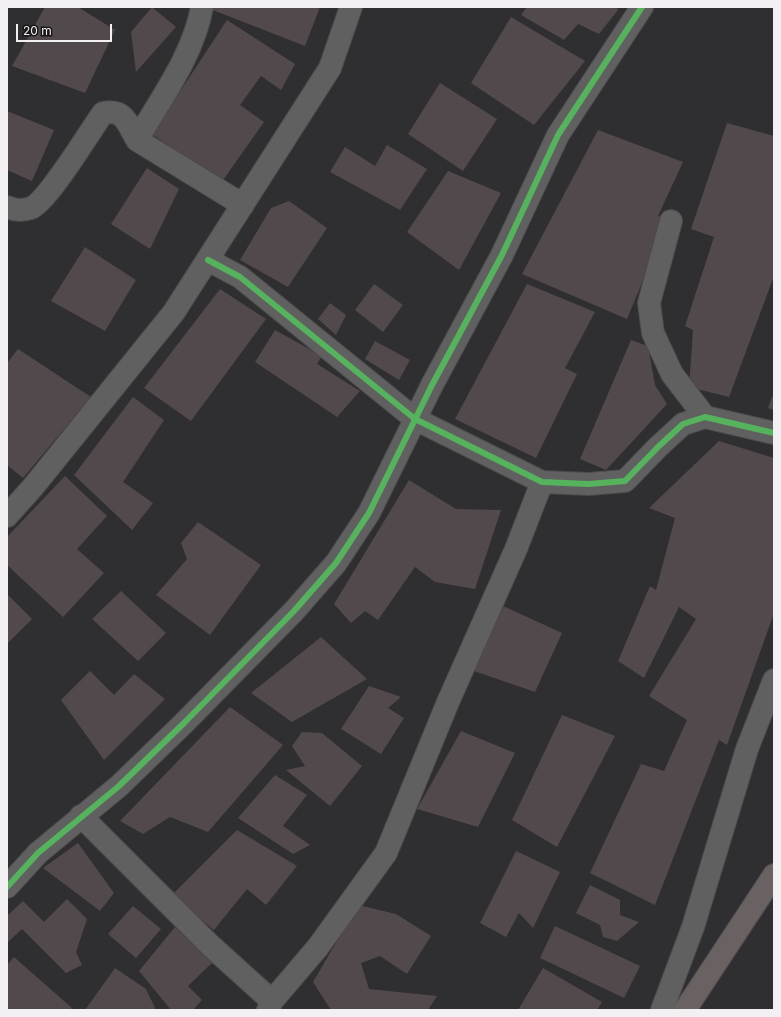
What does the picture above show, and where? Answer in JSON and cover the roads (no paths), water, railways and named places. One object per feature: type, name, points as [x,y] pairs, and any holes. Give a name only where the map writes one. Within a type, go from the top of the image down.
[{"type":"main road","points":[[685,1010],[774,875]]},
{"type":"street","points":[[137,140],[187,54],[200,20],[202,7]]},
{"type":"street","points":[[7,516],[34,487],[174,312],[330,68],[351,7]]},
{"type":"street","points":[[7,887],[38,854],[118,786],[178,728],[294,611],[336,563],[369,513],[415,419],[502,255],[558,135],[642,7]]},
{"type":"street","points":[[7,207],[14,210],[31,208],[47,196],[102,112],[113,111],[124,116],[137,140],[243,205]]},
{"type":"street","points":[[671,221],[649,303],[653,333],[672,374],[705,416]]},
{"type":"street","points":[[208,260],[240,277],[415,419],[542,482],[589,484],[625,481],[683,424],[705,416],[774,433]]},
{"type":"street","points":[[82,816],[270,1006],[318,947],[386,853],[448,702],[516,549],[542,482]]},
{"type":"street","points":[[662,1010],[694,927],[747,749],[774,680]]}]
